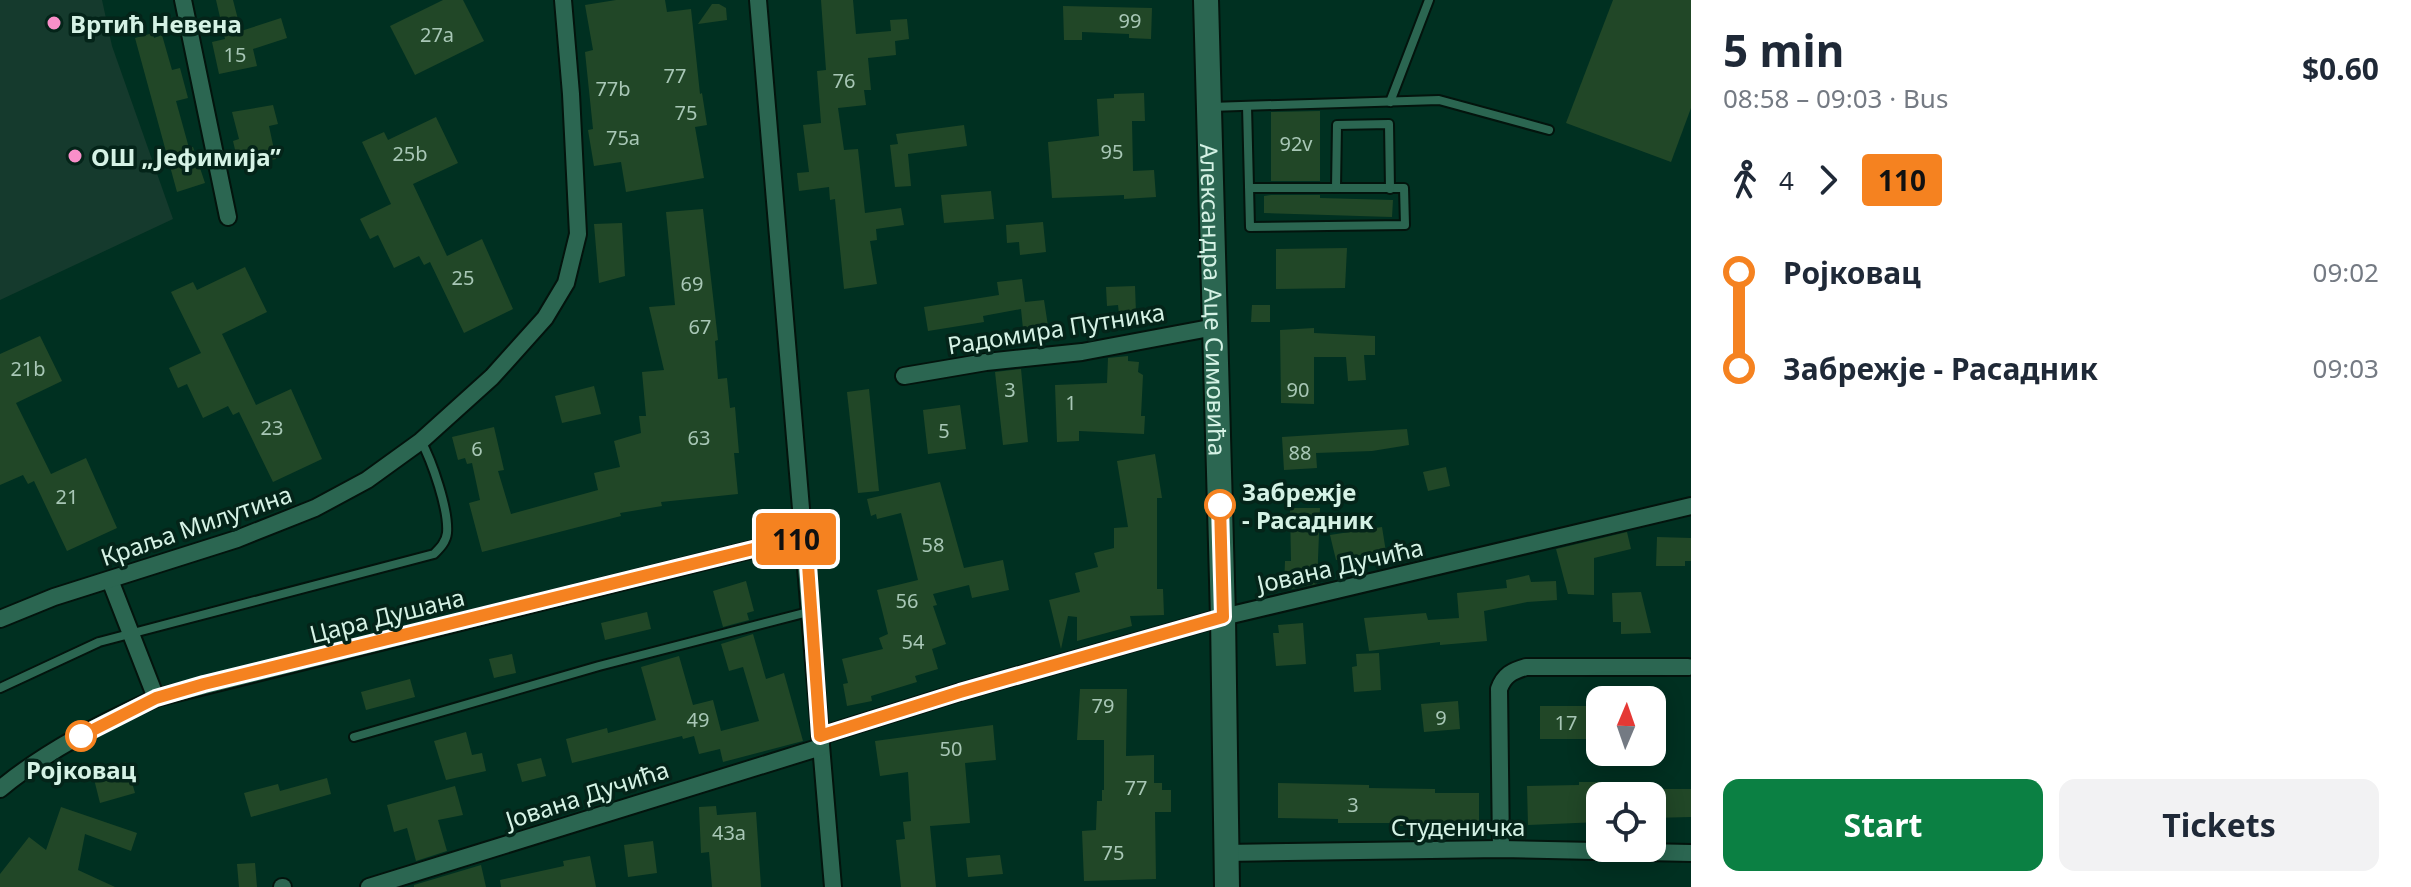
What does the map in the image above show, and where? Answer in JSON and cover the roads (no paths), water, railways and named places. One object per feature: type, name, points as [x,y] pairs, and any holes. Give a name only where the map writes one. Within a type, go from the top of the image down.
[{"type":"street","points":[[183,0],[228,217]]},
{"type":"street","name":"Краља Милутина","points":[[0,619],[54,597],[294,518],[367,480],[421,441],[492,377],[545,318],[566,283],[578,234],[563,0]]},
{"type":"street","points":[[758,0],[806,536],[833,887]]},
{"type":"street","name":"Александра Аце Симовића","points":[[1206,0],[1227,887]]},
{"type":"street","name":"Радомира Путника","points":[[904,376],[986,362],[1082,352],[1215,327]]},
{"type":"street","name":"Јована Дучића","points":[[369,887],[820,741],[960,692],[1223,617],[1691,506]]},
{"type":"street","name":"Цара Душана","points":[[0,789],[26,767],[114,717],[156,698],[806,536]]},
{"type":"street","points":[[110,580],[156,698]]},
{"type":"street","points":[[1501,849],[1499,689],[1512,671],[1534,667],[1688,667]]},
{"type":"street","name":"Студеничка","points":[[1225,853],[1501,849],[1691,853]]},
{"type":"lane","points":[[1390,102],[1429,0]]},
{"type":"lane","points":[[1209,107],[1439,100],[1549,130]]},
{"type":"lane","points":[[1247,106],[1249,188],[1250,227],[1405,225],[1404,188],[1249,188]]},
{"type":"lane","points":[[1336,188],[1337,125],[1389,124],[1390,189]]},
{"type":"lane","points":[[0,688],[99,642],[130,632],[434,554],[442,547],[447,532],[435,472],[421,441]]},
{"type":"lane","points":[[354,737],[599,666],[812,611]]},
{"type":"place","name":"Вртић Невена","points":[[54,23]]},
{"type":"place","name":"ОШ „Јефимија”","points":[[75,156]]},
{"type":"place","name":"Забрежје - Расадник","points":[[1220,505]]},
{"type":"place","name":"Ројковац","points":[[81,736]]}]
